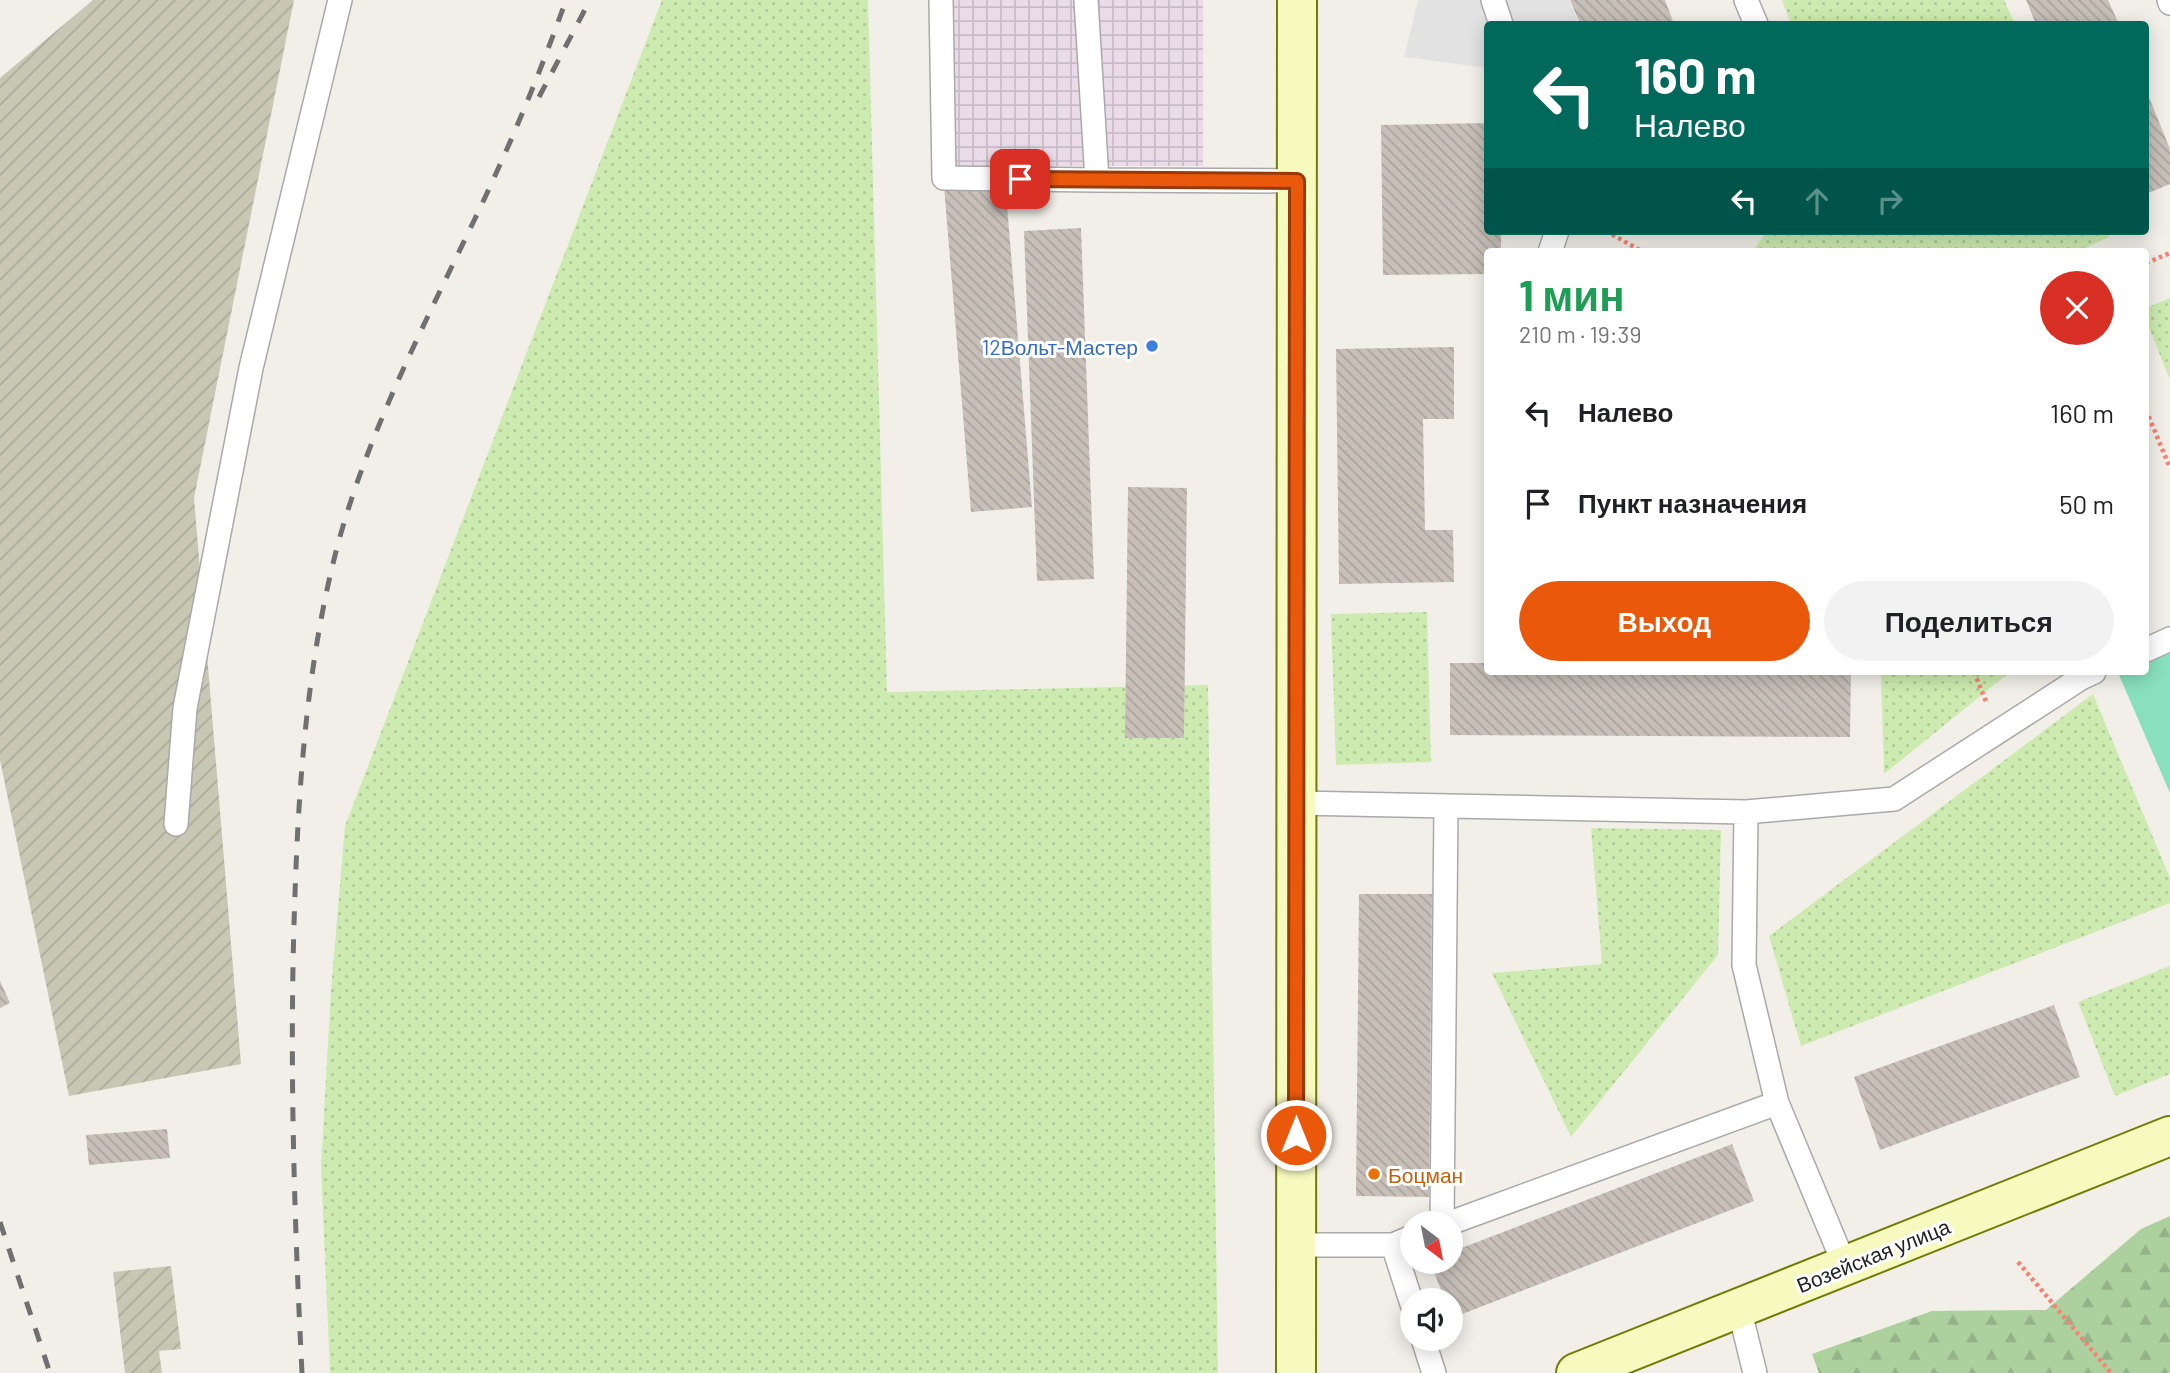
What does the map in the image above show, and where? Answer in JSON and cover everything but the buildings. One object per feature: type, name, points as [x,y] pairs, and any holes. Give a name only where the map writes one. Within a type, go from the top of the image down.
[{"type":"main road","points":[[1296,1373],[1297,0]]},
{"type":"main road","name":"Возейская улица","points":[[1576,1373],[2170,1136]]},
{"type":"lane","points":[[176,824],[185,708],[251,368],[340,0]]},
{"type":"lane","points":[[941,0],[944,178],[1297,181]]},
{"type":"lane","points":[[1086,0],[1097,180]]},
{"type":"lane","points":[[1493,0],[1500,21]]},
{"type":"lane","points":[[1746,0],[1755,21]]},
{"type":"lane","points":[[2149,649],[2170,639]]},
{"type":"lane","points":[[1296,803],[1746,812],[1894,799],[2088,675]]},
{"type":"lane","points":[[1443,1211],[1446,807]]},
{"type":"lane","points":[[1746,812],[1744,965],[1777,1103],[1845,1266]]},
{"type":"lane","points":[[1463,1218],[1777,1103]]},
{"type":"lane","points":[[1296,1245],[1400,1241]]},
{"type":"lane","points":[[1740,1308],[1755,1373]]},
{"type":"lane","points":[[1427,1351],[1434,1373]]},
{"type":"path","points":[[1613,235],[1636,248]]},
{"type":"path","points":[[2149,262],[2170,253]]},
{"type":"path","points":[[2149,417],[2170,468]]},
{"type":"path","points":[[2018,1262],[2110,1373]]},
{"type":"shaded area","points":[[93,0],[294,0],[194,498],[241,1064],[69,1096],[0,760],[0,78]]},
{"type":"shaded area","points":[[943,0],[1203,0],[1203,166],[943,166]]},
{"type":"shaded area","points":[[1418,0],[1569,0],[1578,21],[1484,21],[1484,68],[1404,57]]},
{"type":"shaded area","points":[[171,1266],[181,1349],[159,1351],[162,1373],[125,1373],[113,1272]]},
{"type":"green space","points":[[662,0],[868,0],[887,692],[1208,685],[1218,1373],[330,1373],[321,1166],[331,990],[345,826]]},
{"type":"green space","points":[[1782,0],[2004,0],[2014,21],[1790,21]]},
{"type":"green space","points":[[1764,235],[2109,237],[2086,248],[1755,248]]},
{"type":"green space","points":[[2170,298],[2170,380],[2149,328],[2149,307]]},
{"type":"green space","points":[[1427,612],[1431,762],[1336,765],[1331,614]]},
{"type":"green space","points":[[2170,653],[2170,793],[2119,675],[2149,675],[2149,663]]},
{"type":"green space","points":[[1881,675],[2006,675],[1884,774]]},
{"type":"green space","points":[[2093,694],[2170,878],[2170,903],[1801,1046],[1769,936]]},
{"type":"green space","points":[[1591,828],[1721,830],[1718,955],[1571,1137],[1492,973],[1602,964]]},
{"type":"green space","points":[[2170,966],[2170,1074],[2115,1096],[2078,1002]]},
{"type":"green space","points":[[2170,1216],[2170,1373],[1819,1373],[1812,1354],[1932,1311],[2046,1310],[2141,1229]]},
{"type":"railway","points":[[302,1373],[293,1134],[293,954],[297,850],[307,716],[328,583],[365,460],[397,382],[509,145],[566,0]]},
{"type":"railway","points":[[539,97],[590,0]]},
{"type":"railway","points":[[0,1222],[50,1373]]},
{"type":"place","name":"12Вольт-Мастер","points":[[1152,346]]},
{"type":"place","name":"Боцман","points":[[1374,1174]]},
{"type":"route","points":[[1020,179],[1297,181],[1296,1135]]}]
